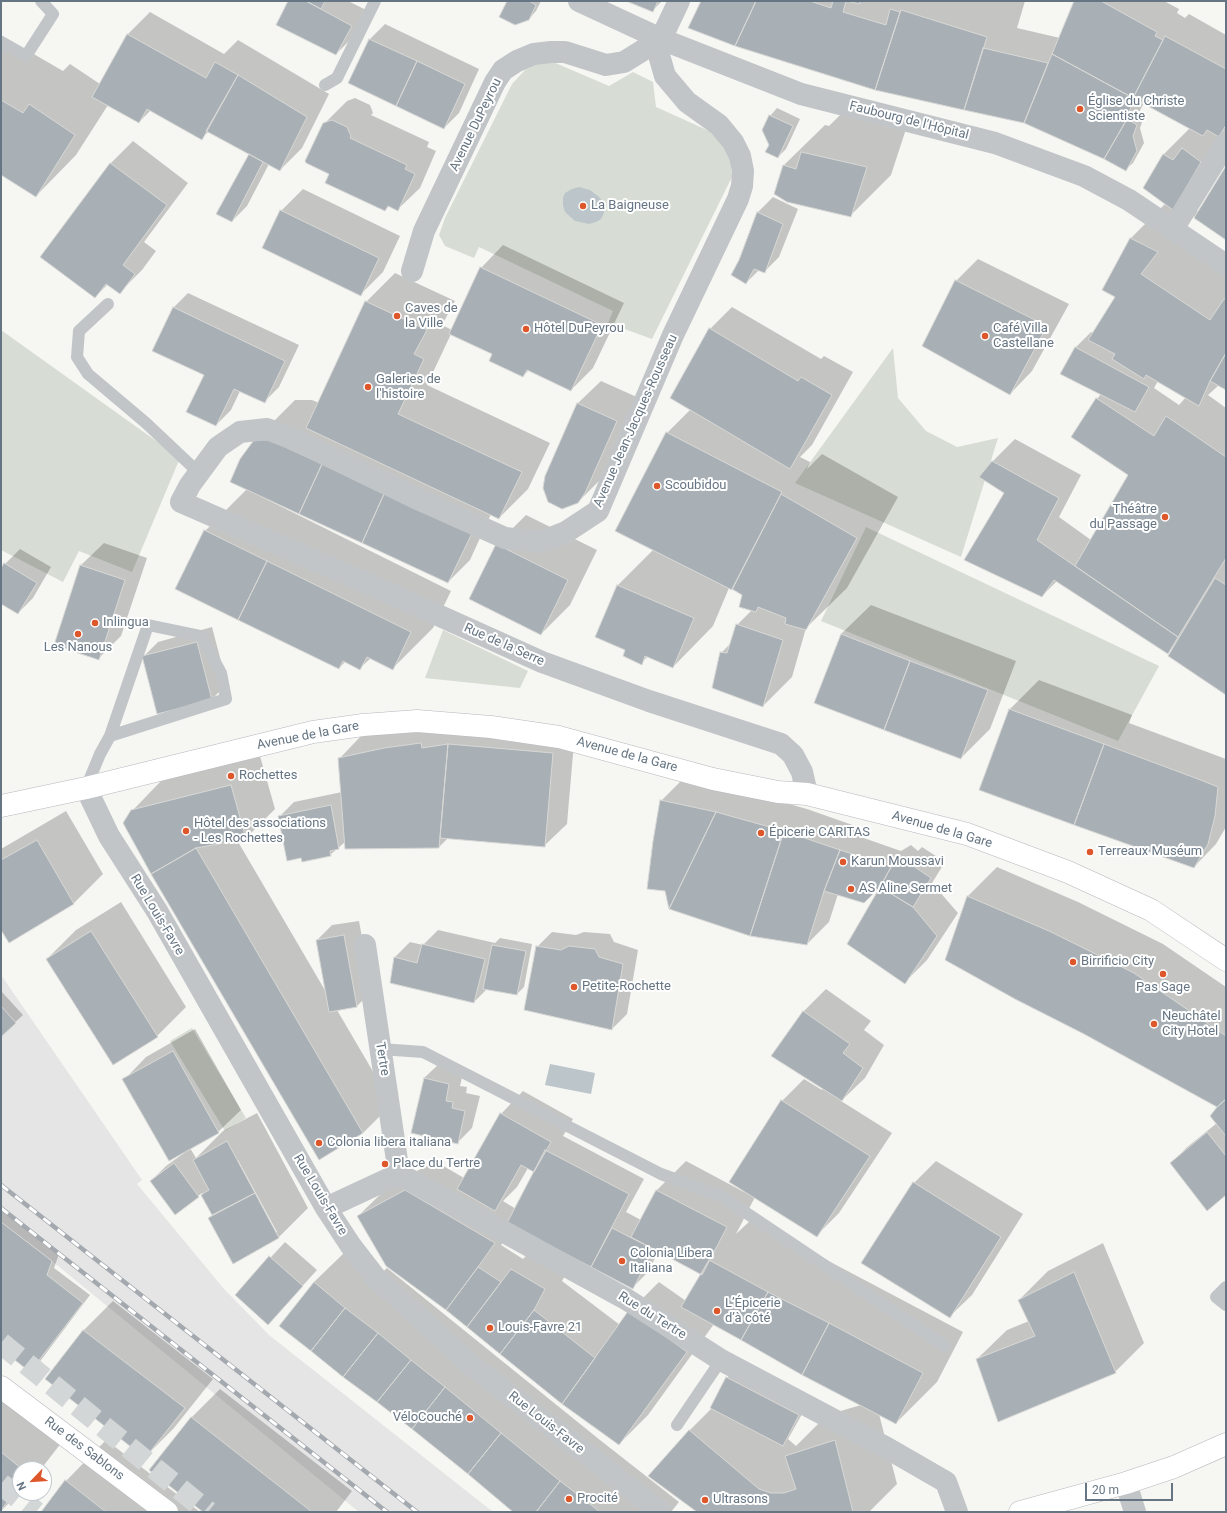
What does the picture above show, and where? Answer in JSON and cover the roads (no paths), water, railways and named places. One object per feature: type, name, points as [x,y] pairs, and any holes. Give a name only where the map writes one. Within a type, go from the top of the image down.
[{"type":"main road","name":"Avenue de la Gare","points":[[1,806],[86,788],[313,732],[363,725],[417,721],[491,727],[559,737],[713,779],[778,792],[807,794],[967,834],[1068,872],[1151,910],[1226,960]]},
{"type":"main road","name":"Rue des Sablons","points":[[1,1386],[167,1512]]},
{"type":"main road","points":[[1020,1512],[1126,1484],[1174,1467],[1226,1444]]},
{"type":"street","points":[[661,39],[679,1]]},
{"type":"street","name":"Faubourg de l'Hôpital","points":[[593,4],[661,39],[801,94],[995,143],[1084,176],[1129,200],[1226,265]]},
{"type":"street","name":"Avenue DuPeyrou","points":[[412,271],[424,230],[495,82],[503,70],[516,61],[534,54],[551,52],[565,52],[606,65],[624,62],[661,39]]},
{"type":"street","name":"Avenue Jean-Jacques-Rousseau","points":[[181,502],[190,485],[218,447],[240,432],[267,429],[296,440],[420,500],[505,538],[541,542],[566,532],[598,511],[674,335],[738,199],[742,186],[743,171],[740,156],[733,142],[719,125],[687,102],[665,76],[659,55],[661,39]]},
{"type":"street","points":[[1173,229],[1226,142]]},
{"type":"street","name":"Rue de la Serre","points":[[181,502],[542,662],[649,701],[781,744],[793,755],[802,772],[807,794]]},
{"type":"street","name":"Rue Louis-Favre","points":[[86,788],[109,836],[156,911],[326,1208],[351,1246],[376,1277],[469,1363],[661,1512]]},
{"type":"street","name":"Tertre","points":[[365,945],[399,1174]]},
{"type":"street","points":[[326,1208],[399,1174]]},
{"type":"street","name":"Rue du Tertre","points":[[399,1174],[626,1299],[721,1360],[888,1448],[946,1482],[957,1512]]},
{"type":"street","points":[[1126,1484],[1136,1512]]},
{"type":"lane","points":[[1,42],[26,56],[53,14],[41,1]]},
{"type":"lane","points":[[325,85],[337,78],[375,1]]},
{"type":"lane","points":[[108,304],[79,331],[77,357],[88,374],[146,423],[199,473]]},
{"type":"lane","points":[[86,788],[100,754],[110,736],[148,625],[201,636],[221,673],[226,699],[110,736]]},
{"type":"lane","points":[[380,1049],[423,1052],[661,1174],[721,1196],[945,1346]]},
{"type":"lane","points":[[1226,1287],[1216,1297],[1226,1305]]},
{"type":"lane","points":[[677,1425],[721,1360]]},
{"type":"tunnel","points":[[1,1343],[208,1512]]},
{"type":"tunnel","points":[[1,1484],[36,1512]]},
{"type":"railway","points":[[1,1185],[417,1512]]},
{"type":"railway","points":[[1,1208],[387,1512]]},
{"type":"place","name":"Église du Christe Scientiste","points":[[1080,109]]},
{"type":"place","name":"La Baigneuse","points":[[583,206]]},
{"type":"place","name":"Caves de la Ville","points":[[397,316]]},
{"type":"place","name":"Hôtel DuPeyrou","points":[[526,329]]},
{"type":"place","name":"Café Villa Castellane","points":[[985,336]]},
{"type":"place","name":"Galeries de l'histoire","points":[[368,387]]},
{"type":"place","name":"Scoubidou","points":[[657,486]]},
{"type":"place","name":"Théâtre du Passage","points":[[1165,517]]},
{"type":"place","name":"Inlingua","points":[[95,623]]},
{"type":"place","name":"Les Nanous","points":[[78,634]]},
{"type":"place","name":"Rochettes","points":[[231,776]]},
{"type":"place","name":"Hôtel des associations - Les Rochettes","points":[[186,831]]},
{"type":"place","name":"Épicerie CARITAS","points":[[761,833]]},
{"type":"place","name":"Terreaux Muséum","points":[[1090,852]]},
{"type":"place","name":"Karun Moussavi","points":[[843,862]]},
{"type":"place","name":"AS Aline Sermet","points":[[851,889]]},
{"type":"place","name":"Birrificio City","points":[[1073,962]]},
{"type":"place","name":"Pas Sage","points":[[1163,974]]},
{"type":"place","name":"Petite-Rochette","points":[[574,987]]},
{"type":"place","name":"Neuchâtel City Hotel","points":[[1154,1024]]},
{"type":"place","name":"Colonia libera italiana","points":[[319,1143]]},
{"type":"place","name":"Place du Tertre","points":[[385,1164]]},
{"type":"place","name":"Colonia Libera Italiana","points":[[622,1261]]},
{"type":"place","name":"L’Épicerie d’à côté","points":[[717,1311]]},
{"type":"place","name":"Louis-Favre 21","points":[[490,1328]]},
{"type":"place","name":"VéloCouché","points":[[470,1418]]},
{"type":"place","name":"Procité","points":[[569,1499]]},
{"type":"place","name":"Ultrasons","points":[[705,1500]]}]
